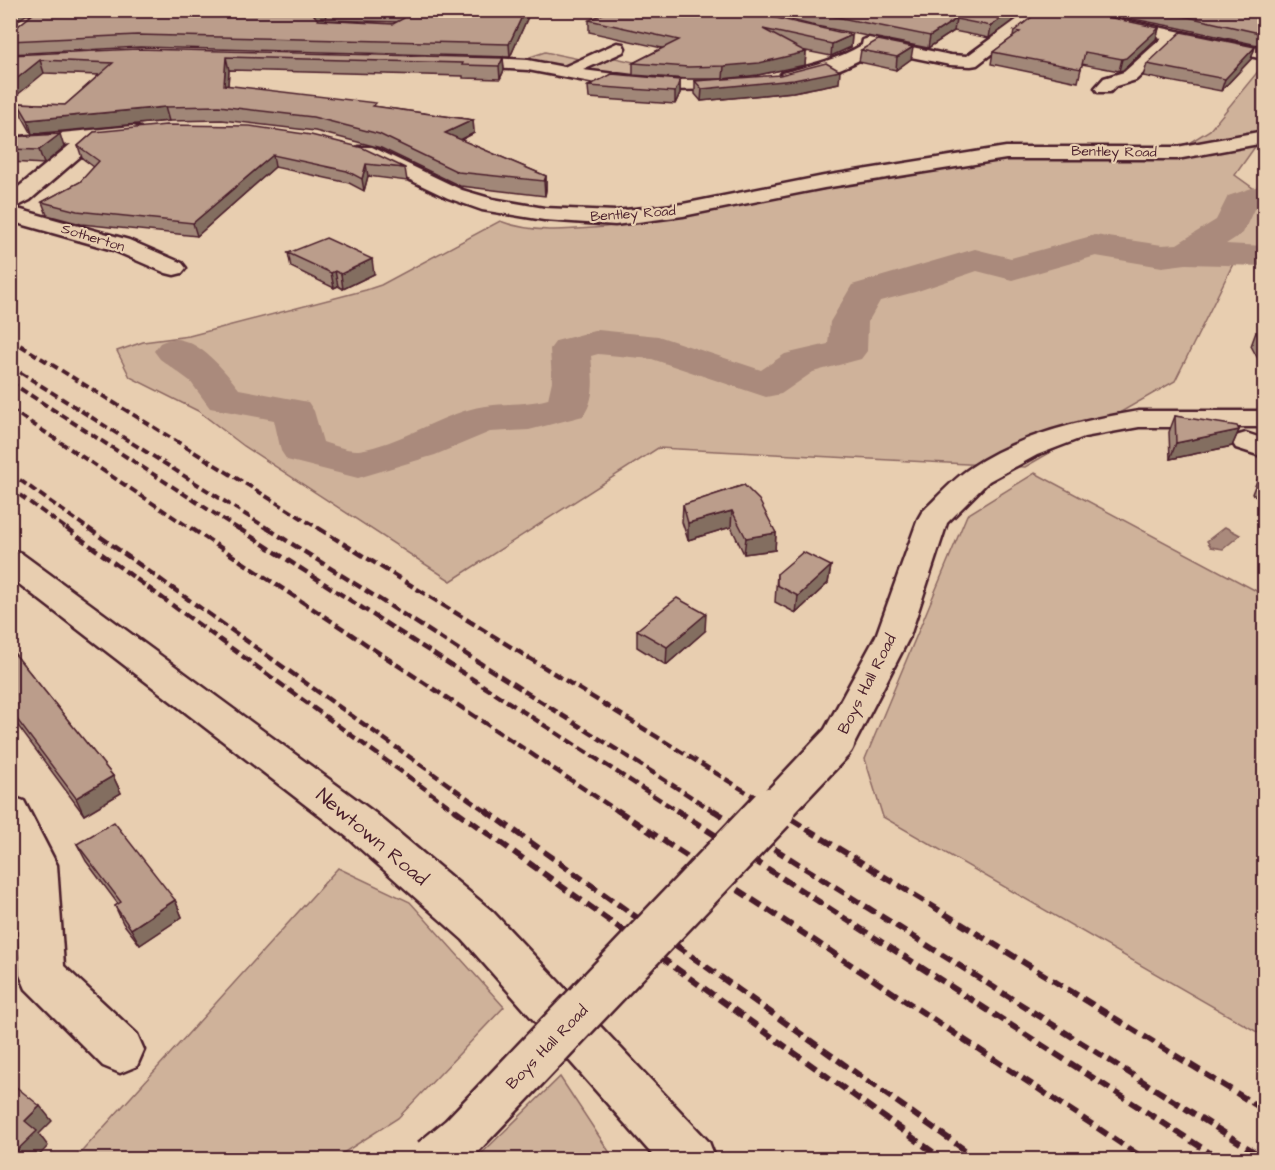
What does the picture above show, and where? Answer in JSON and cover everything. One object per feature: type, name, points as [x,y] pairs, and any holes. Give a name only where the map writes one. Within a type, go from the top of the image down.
[{"type":"street","points":[[10,37],[48,10]]},
{"type":"street","points":[[854,40],[950,60],[971,61],[1048,11]]},
{"type":"street","points":[[10,20],[33,21]]},
{"type":"street","points":[[1098,20],[1264,54]]},
{"type":"street","points":[[1142,89],[1107,85],[1130,75],[1175,34]]},
{"type":"street","points":[[444,61],[513,63],[601,79],[662,85],[761,82],[822,70],[844,62],[875,44]]},
{"type":"street","points":[[566,72],[617,48]]},
{"type":"street","points":[[10,144],[151,130]]},
{"type":"street","points":[[10,203],[24,196],[92,136]]},
{"type":"street","name":"Bentley Road","points":[[343,145],[373,154],[455,194],[490,205],[544,214],[615,218],[683,210],[824,182],[1006,153],[1177,153],[1264,137]]},
{"type":"street","name":"Sotherton","points":[[10,214],[121,245],[174,268]]},
{"type":"street","name":"Boys Hall Road","points":[[434,1160],[461,1137],[837,742],[893,636],[933,519],[979,475],[1027,449],[1077,430],[1139,419],[1258,436]]},
{"type":"street","name":"Newtown Road","points":[[10,560],[361,825],[451,903],[477,926],[691,1160]]},
{"type":"street","points":[[10,812],[36,866],[42,975],[120,1050]]},
{"type":"shaded area","points":[[545,52],[584,60],[571,66],[527,60]]},
{"type":"shaded area","points":[[611,57],[714,80],[655,79],[587,70]]},
{"type":"shaded area","points":[[1264,64],[1264,132],[1174,147],[1189,143],[1210,130]]},
{"type":"shaded area","points":[[1257,144],[1235,175],[1264,196],[1264,262],[1233,264],[1175,381],[1025,467],[658,448],[451,581],[244,446],[198,411],[130,377],[117,351],[143,342],[189,336],[381,285],[500,221],[539,229],[605,227],[991,161]]},
{"type":"shaded area","points":[[1035,473],[1264,595],[1264,1036],[883,817],[865,759],[967,515]]},
{"type":"shaded area","points":[[1225,527],[1240,535],[1223,549],[1211,547],[1207,541]]},
{"type":"shaded area","points":[[338,868],[410,902],[504,1007],[398,1118],[334,1159],[75,1159]]},
{"type":"shaded area","points":[[560,1077],[614,1159],[476,1159]]},
{"type":"building","points":[[38,10],[320,10],[314,15],[318,20],[393,24],[404,18],[395,10],[525,10],[509,44],[137,35],[10,41],[10,30]]},
{"type":"building","points":[[612,10],[741,10],[852,35],[832,44],[763,29],[806,52],[759,63],[724,66],[688,67],[633,63],[679,40],[589,20]]},
{"type":"building","points":[[802,10],[1013,10],[991,26],[956,19],[930,36]]},
{"type":"building","points":[[1041,10],[1075,10],[1159,28],[1126,58],[1085,52],[1081,69],[993,52],[1020,32],[1014,31]]},
{"type":"building","points":[[1154,10],[1264,10],[1264,34],[1179,15]]},
{"type":"building","points":[[1181,32],[1255,47],[1225,79],[1147,64]]},
{"type":"building","points":[[878,40],[913,47],[897,57],[861,50]]},
{"type":"building","points":[[137,49],[503,58],[499,66],[462,65],[463,63],[226,57],[224,85],[376,103],[373,106],[473,120],[445,133],[546,176],[544,181],[458,172],[379,134],[313,117],[219,106],[165,107],[28,120],[18,103],[65,105],[113,63],[40,60],[10,84],[10,55]]},
{"type":"building","points":[[826,63],[840,71],[794,80],[702,89],[695,81],[780,75]]},
{"type":"building","points":[[612,74],[680,80],[675,92],[588,86]]},
{"type":"building","points":[[166,125],[250,126],[311,135],[363,148],[405,168],[366,164],[362,179],[347,171],[273,155],[193,223],[77,211],[42,202],[80,182],[99,161],[78,146],[94,132]]},
{"type":"building","points":[[60,134],[39,150],[10,149],[10,137]]},
{"type":"building","points":[[326,238],[372,259],[341,274],[335,271],[331,273],[288,253]]},
{"type":"building","points":[[1256,332],[1264,332],[1264,345]]},
{"type":"building","points":[[1175,416],[1237,426],[1239,430],[1176,443]]},
{"type":"building","points":[[744,485],[759,500],[776,533],[746,538],[732,511],[688,523],[683,505]]},
{"type":"building","points":[[803,552],[831,566],[798,596],[777,585],[777,574]]},
{"type":"building","points":[[677,598],[706,614],[667,647],[637,630]]},
{"type":"building","points":[[10,648],[113,776],[76,798],[10,710]]},
{"type":"building","points":[[114,822],[175,900],[131,929],[115,906],[121,902],[77,844]]},
{"type":"building","points":[[10,1082],[40,1106],[25,1121],[37,1131],[10,1157]]},
{"type":"waterway","points":[[1186,253],[1231,226],[1240,203],[1264,194]]},
{"type":"waterway","points":[[174,351],[204,372],[225,399],[293,411],[303,451],[358,464],[419,446],[483,419],[529,417],[568,407],[573,381],[570,349],[598,342],[658,348],[766,385],[799,363],[847,351],[849,322],[865,293],[902,284],[975,260],[1012,269],[1095,245],[1162,256],[1186,253]]},
{"type":"waterway","points":[[1186,253],[1264,256]]},
{"type":"railway","points":[[10,339],[321,530]]},
{"type":"railway","points":[[10,366],[270,530]]},
{"type":"railway","points":[[10,382],[240,530]]},
{"type":"railway","points":[[10,409],[193,530]]},
{"type":"railway","points":[[10,473],[90,530]]},
{"type":"railway","points":[[10,488],[68,530]]},
{"type":"railway","points":[[66,528],[457,812]]},
{"type":"railway","points":[[88,528],[487,812]]},
{"type":"railway","points":[[191,528],[619,812]]},
{"type":"railway","points":[[238,528],[679,812]]},
{"type":"railway","points":[[267,528],[715,812]]},
{"type":"railway","points":[[318,528],[779,812]]},
{"type":"railway","points":[[455,810],[944,1160]]},
{"type":"railway","points":[[485,810],[979,1160]]},
{"type":"railway","points":[[617,810],[1146,1160]]},
{"type":"railway","points":[[676,810],[1221,1160]]},
{"type":"railway","points":[[713,810],[1264,1158]]},
{"type":"railway","points":[[776,810],[1264,1110]]}]
